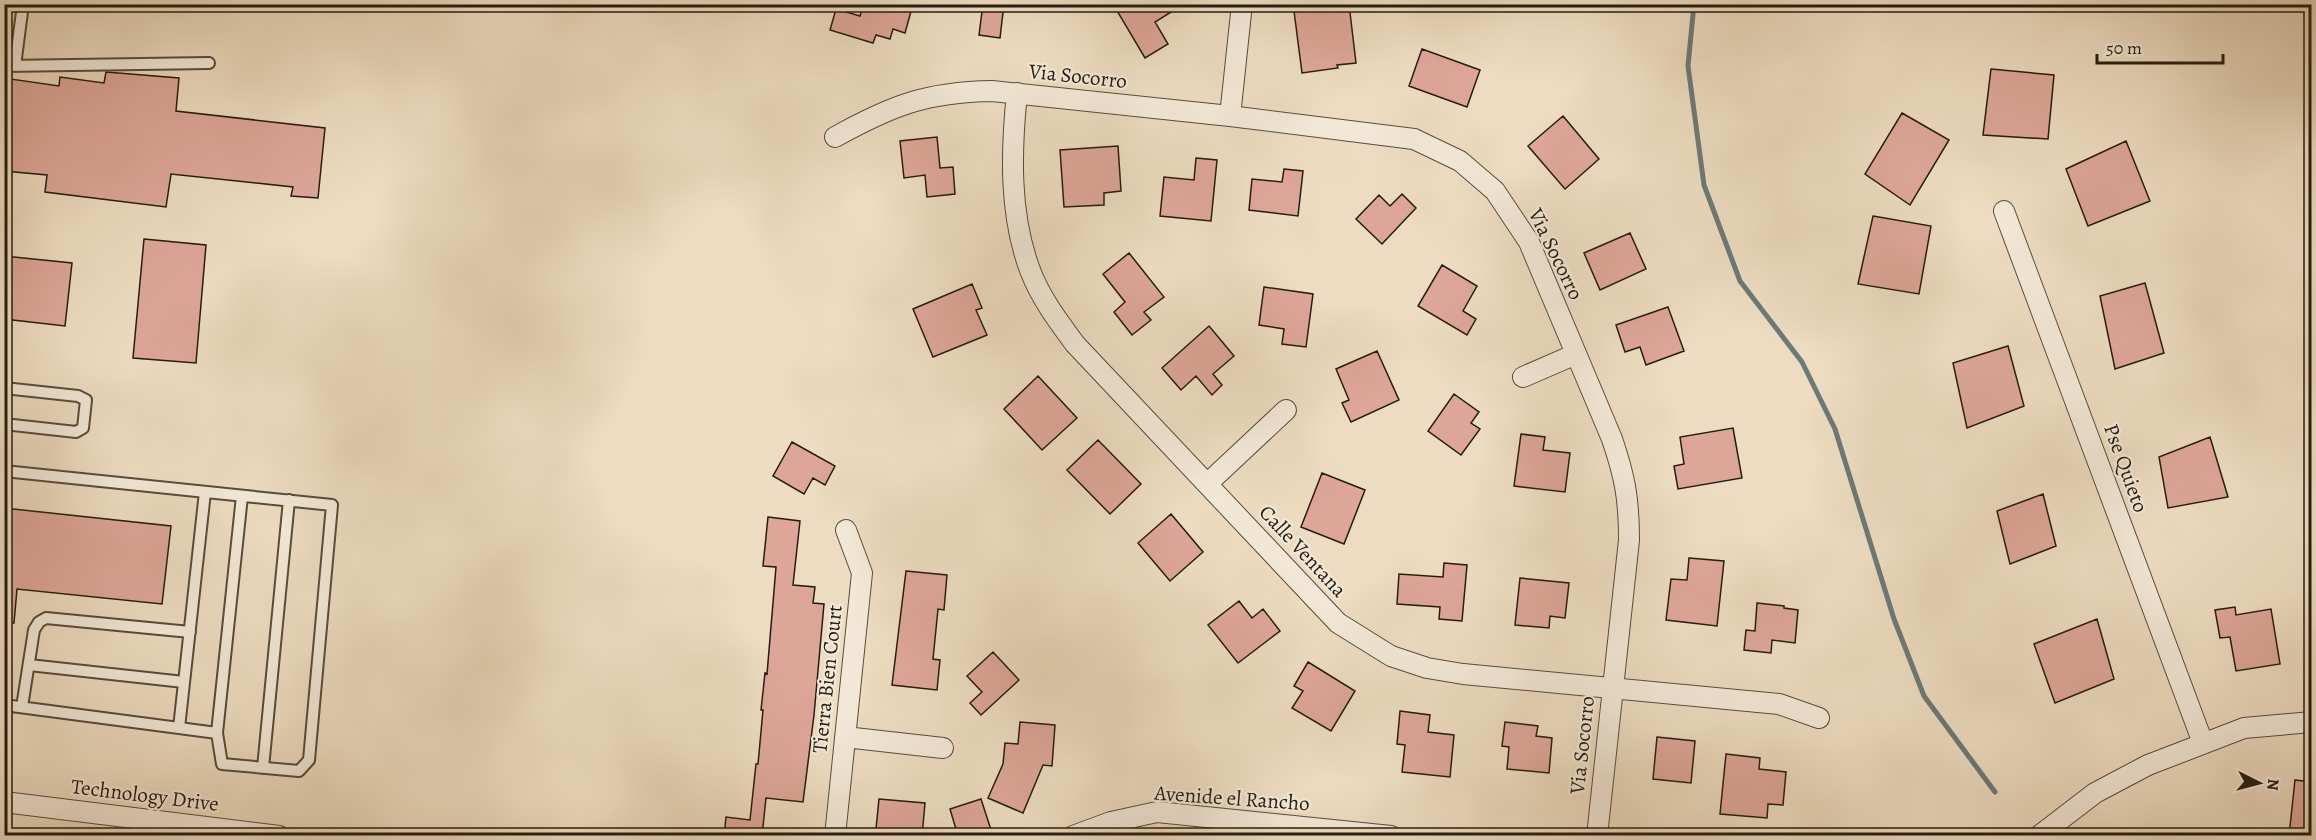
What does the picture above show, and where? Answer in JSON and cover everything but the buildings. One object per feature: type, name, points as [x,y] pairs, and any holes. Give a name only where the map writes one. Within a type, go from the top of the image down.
[{"type":"street","points":[[1230,116],[1242,4]]},
{"type":"street","name":"Via Socorro","points":[[835,137],[870,118],[915,100],[963,91],[1017,93],[1414,139],[1460,161],[1495,191],[1529,242],[1612,439],[1629,503],[1629,540],[1597,836]]},
{"type":"street","name":"Calle Ventana","points":[[1017,93],[1012,138],[1019,228],[1030,270],[1051,312],[1075,344],[1338,623],[1391,656],[1427,668],[1463,674],[1779,704],[1819,718]]},
{"type":"street","name":"Pse Quieto","points":[[2004,211],[2203,743]]},
{"type":"street","points":[[1523,377],[1576,354]]},
{"type":"street","points":[[1207,484],[1286,410]]},
{"type":"street","name":"Tierra Bien Court","points":[[835,836],[862,573],[846,530]]},
{"type":"street","points":[[2039,836],[2095,793],[2148,765],[2244,728],[2312,722]]},
{"type":"street","points":[[845,737],[943,747]]},
{"type":"street","name":"Technology Drive","points":[[4,802],[279,836]]},
{"type":"street","name":"Avenide el Rancho","points":[[1073,836],[1112,822],[1157,812],[1390,836]]},
{"type":"lane","points":[[23,4],[10,66],[209,63]]},
{"type":"lane","points":[[4,388],[78,396],[86,400],[83,428],[76,432],[4,424]]},
{"type":"lane","points":[[4,471],[332,505],[309,760],[299,771],[222,764],[218,733],[242,496]]},
{"type":"lane","points":[[179,728],[205,492]]},
{"type":"lane","points":[[263,768],[289,501]]},
{"type":"lane","points":[[22,707],[34,630],[39,622],[46,618],[190,632]]},
{"type":"lane","points":[[28,664],[184,682]]},
{"type":"lane","points":[[4,705],[218,733]]},
{"type":"waterway","points":[[1694,4],[1688,66],[1704,185],[1740,281],[1802,362],[1835,429],[1894,619],[1924,696],[1995,792]]}]
